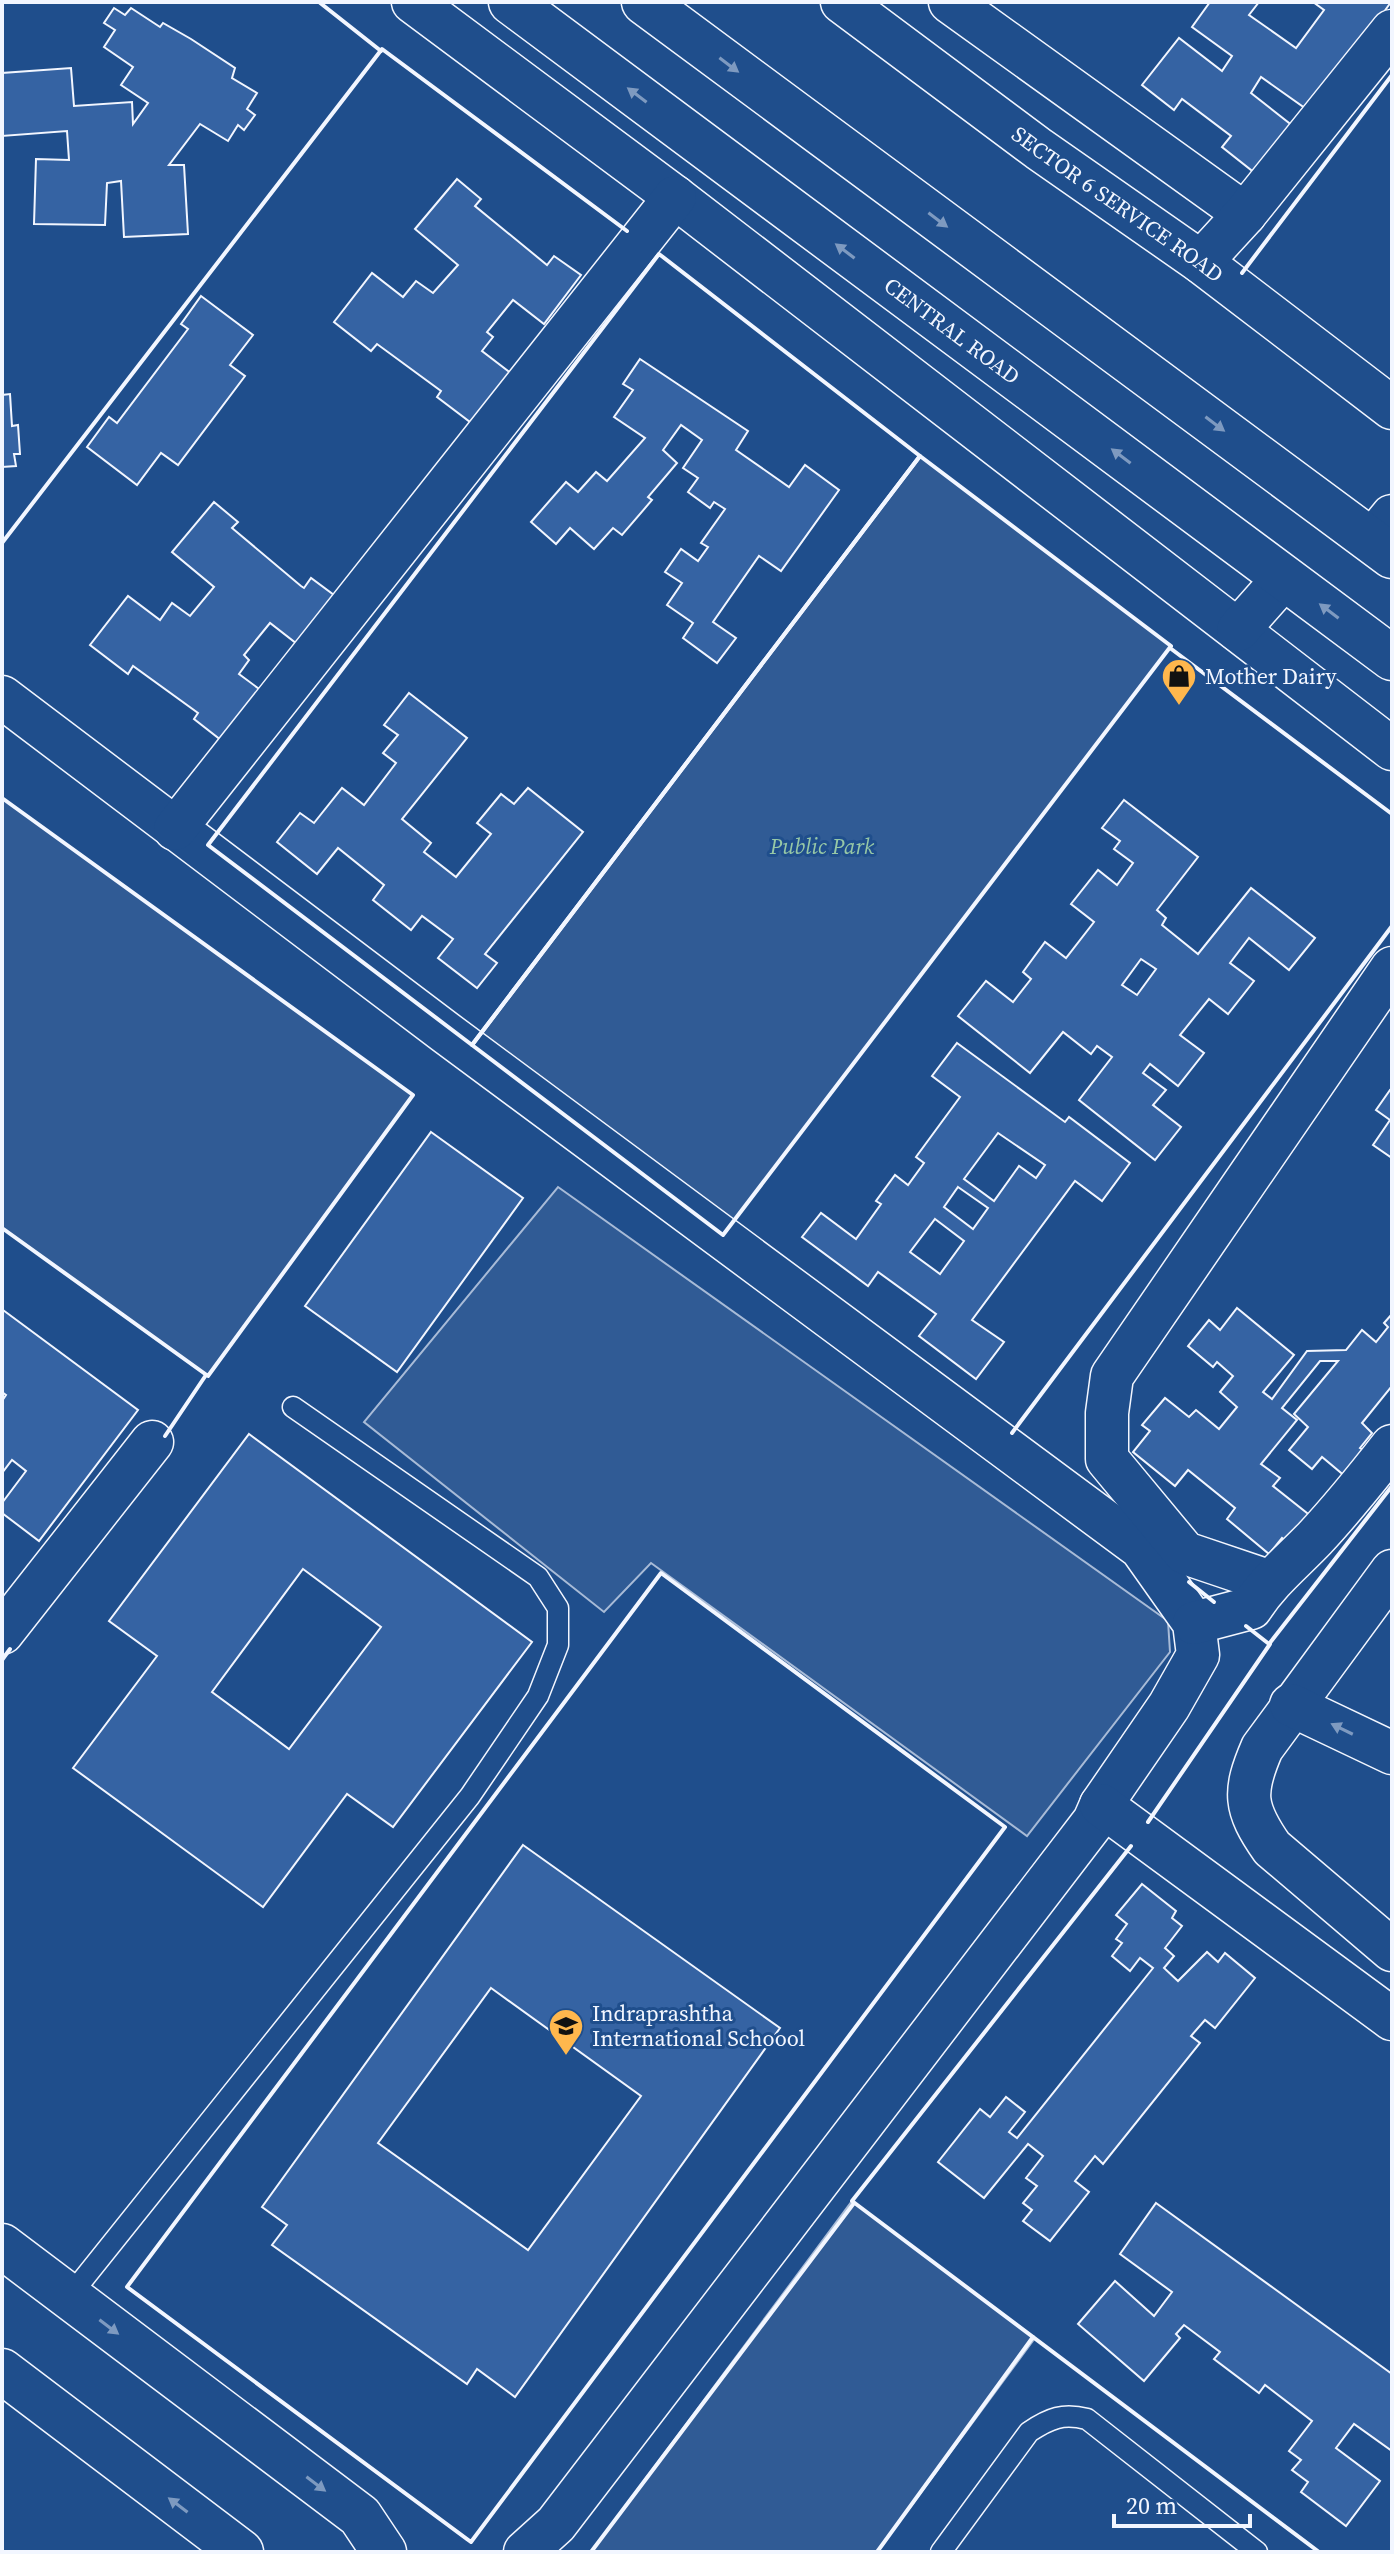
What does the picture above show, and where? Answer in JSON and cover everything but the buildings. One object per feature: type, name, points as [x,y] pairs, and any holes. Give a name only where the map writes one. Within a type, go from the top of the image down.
[{"type":"main road","name":"CENTRAL ROAD","points":[[511,2],[1392,658]]},
{"type":"main road","points":[[644,2],[1385,538]]},
{"type":"main road","points":[[2,2246],[360,2516],[384,2552]]},
{"type":"main road","points":[[2,2371],[241,2552]]},
{"type":"street","points":[[413,2],[675,197],[1392,749]]},
{"type":"street","name":"SECTOR 6 SERVICE ROAD","points":[[842,2],[1039,149],[1386,390]]},
{"type":"street","points":[[950,2],[1245,214]]},
{"type":"street","points":[[1201,262],[1245,214],[1392,31]]},
{"type":"street","points":[[175,829],[675,197]]},
{"type":"street","points":[[1238,630],[1284,578]]},
{"type":"street","points":[[2,697],[1141,1548],[1194,1623],[1198,1655],[1169,1706],[1101,1805],[1094,1821],[556,2524],[525,2552]]},
{"type":"street","points":[[1268,1581],[1185,1553],[1107,1459],[1107,1413],[1112,1376],[1392,968]]},
{"type":"street","points":[[2,1633],[152,1442]]},
{"type":"street","points":[[1194,1623],[1251,1608],[1268,1581],[1291,1563],[1345,1506],[1392,1446]]},
{"type":"street","points":[[1392,1571],[1262,1748],[1249,1777],[1247,1801],[1258,1828],[1272,1848],[1392,1950]]},
{"type":"street","points":[[1291,1705],[1392,1753]]},
{"type":"street","points":[[1101,1805],[1392,2019]]},
{"type":"lane","points":[[69,2297],[470,1796],[538,1696],[558,1645],[558,1608],[538,1577],[293,1407]]},
{"type":"lane","points":[[941,2552],[1029,2432],[1048,2419],[1068,2414],[1087,2419],[1257,2552]]},
{"type":"shaded area","name":"Public Park","points":[[920,456],[1171,646],[723,1235],[472,1045]]},
{"type":"shaded area","points":[[2,798],[413,1095],[208,1376],[2,1228]]},
{"type":"shaded area","points":[[558,1187],[1168,1621],[1170,1652],[1027,1836],[651,1563],[604,1612],[364,1422]]},
{"type":"shaded area","points":[[852,2201],[1035,2338],[877,2552],[591,2552]]},
{"type":"wall","points":[[319,2],[381,51]]},
{"type":"wall","points":[[2,543],[382,49],[627,231]]},
{"type":"wall","points":[[1242,273],[1392,75]]},
{"type":"wall","points":[[659,254],[920,456],[472,1045],[208,845],[659,254]]},
{"type":"wall","points":[[920,456],[1171,646],[723,1235],[472,1045],[920,456]]},
{"type":"wall","points":[[1170,648],[1392,814]]},
{"type":"wall","points":[[2,798],[413,1095],[208,1376],[2,1228]]},
{"type":"wall","points":[[1012,1433],[1392,926]]},
{"type":"wall","points":[[165,1436],[206,1375]]},
{"type":"wall","points":[[1246,1626],[1269,1644],[1392,1486]]},
{"type":"wall","points":[[661,1573],[1005,1827],[471,2542],[127,2287],[661,1573]]},
{"type":"wall","points":[[1189,1582],[1214,1602]]},
{"type":"wall","points":[[1148,1822],[1270,1644]]},
{"type":"wall","points":[[2,1660],[10,1649]]},
{"type":"wall","points":[[1131,1846],[852,2201],[1319,2552]]},
{"type":"wall","points":[[591,2552],[854,2203]]},
{"type":"wall","points":[[877,2552],[1033,2337]]},
{"type":"place","name":"Mother Dairy","points":[[1179,707]]},
{"type":"place","name":"Indraprashtha International Schoool","points":[[566,2057]]}]
